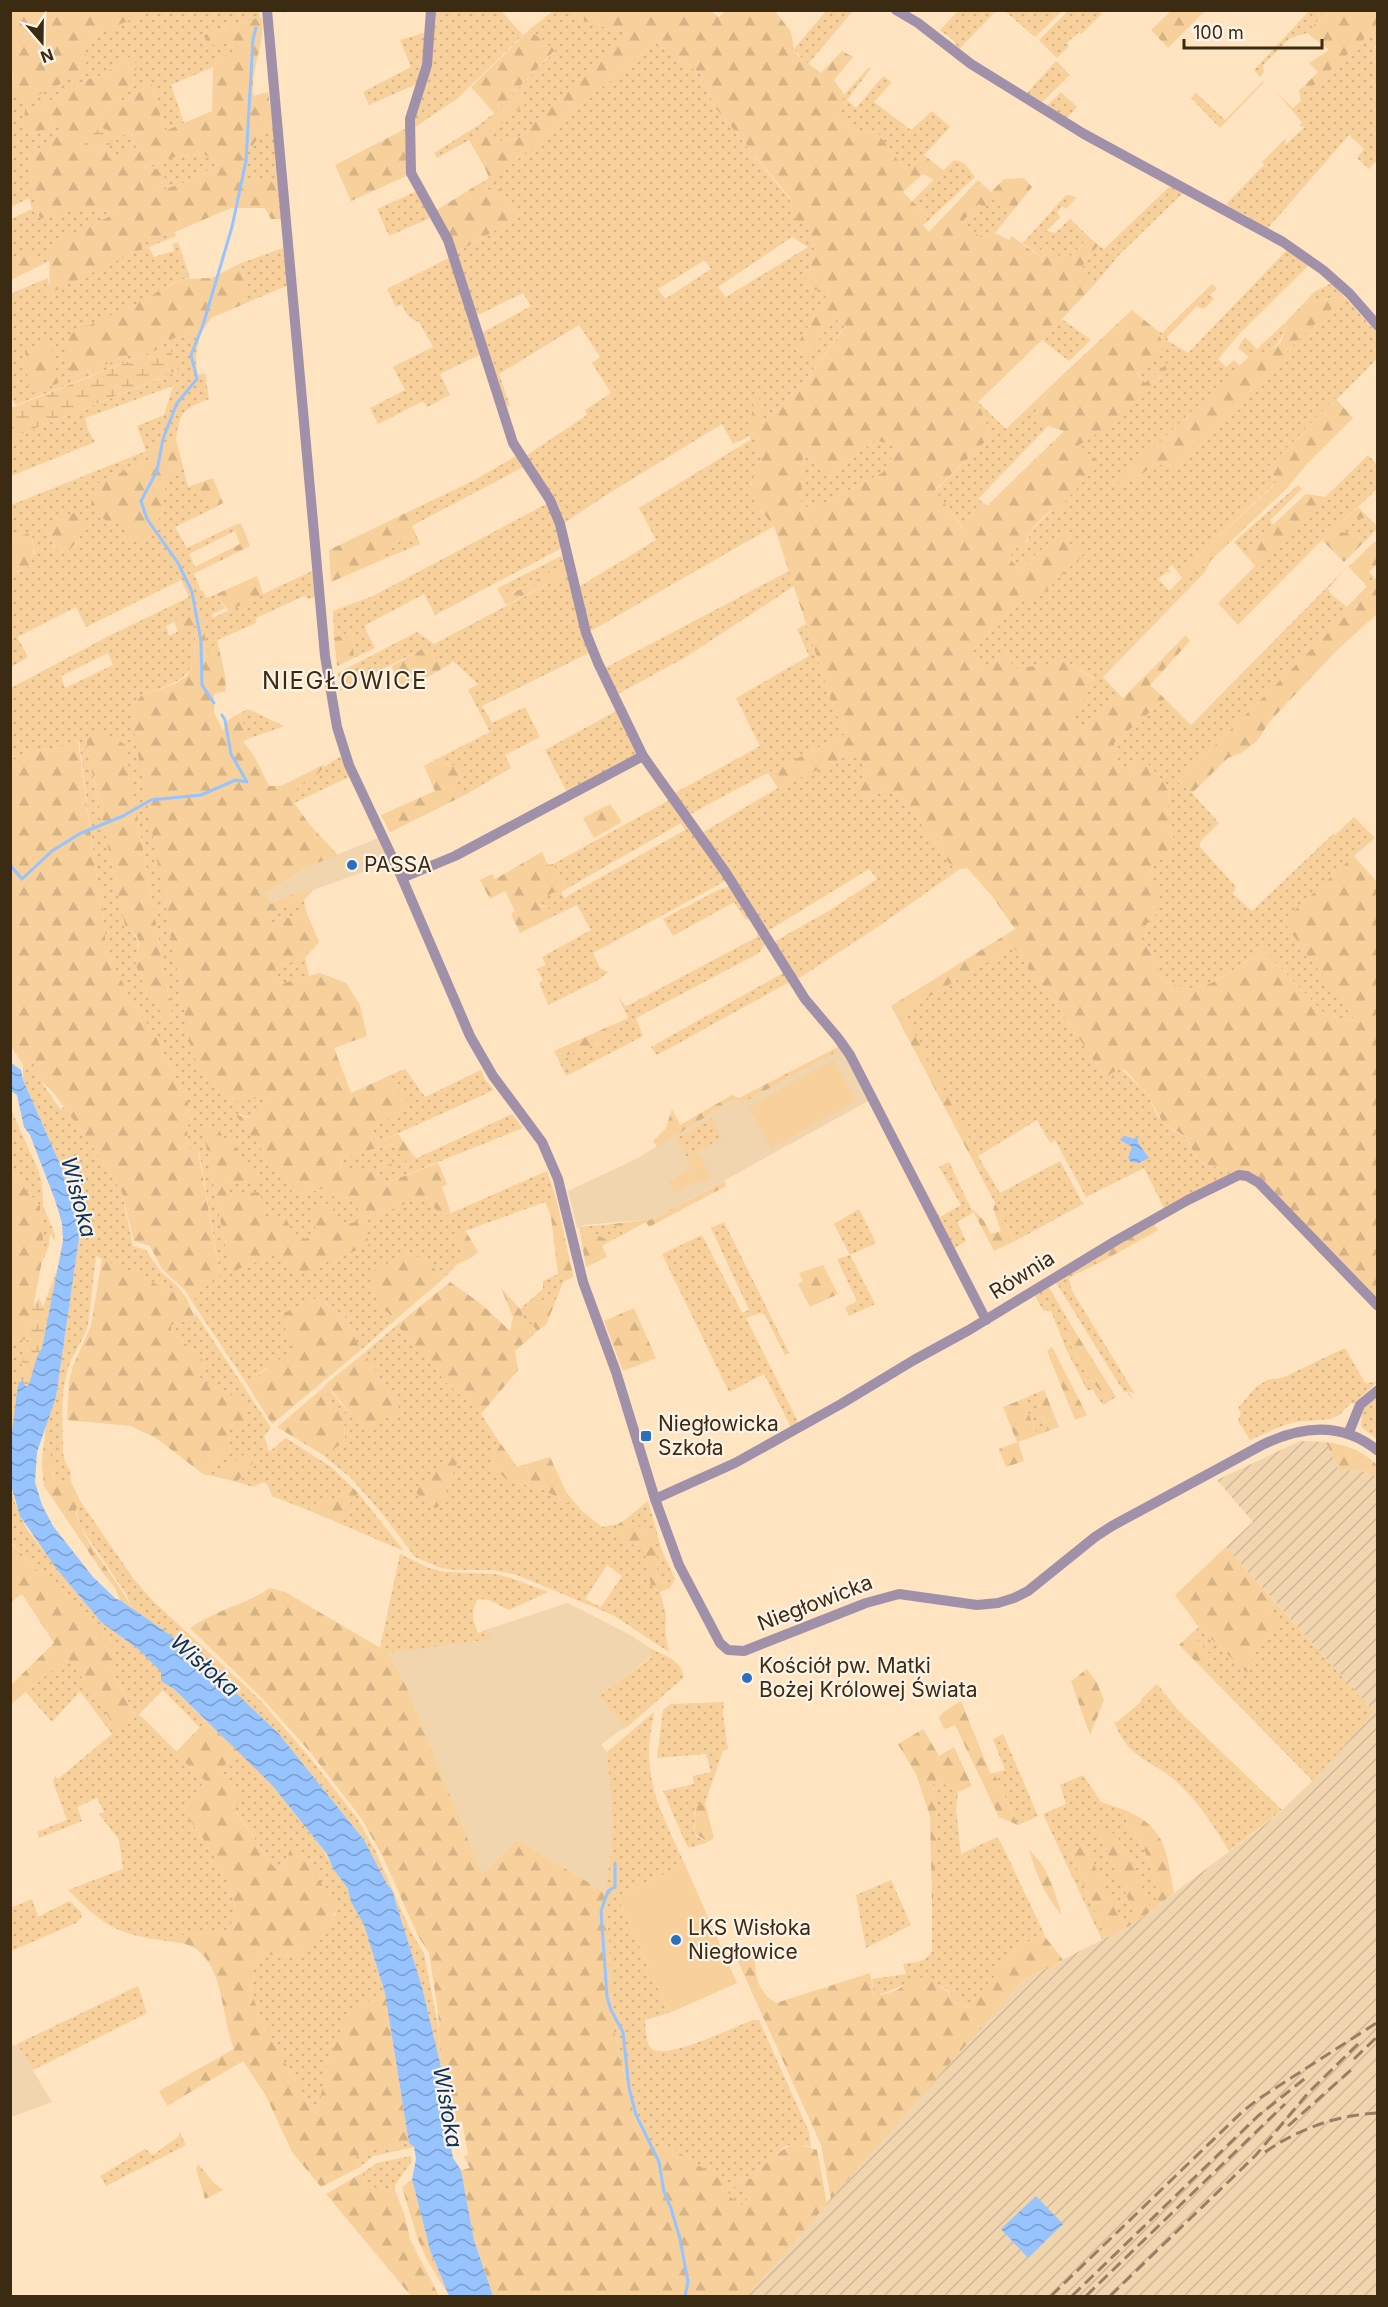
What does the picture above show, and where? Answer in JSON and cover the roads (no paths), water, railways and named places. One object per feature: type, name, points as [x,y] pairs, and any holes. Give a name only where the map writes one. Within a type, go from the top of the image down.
[{"type":"street","name":"Niegłowicka","points":[[267,10],[316,569],[329,686],[337,727],[349,765],[402,878],[470,1036],[493,1076],[542,1142],[554,1167],[564,1199],[583,1282],[616,1372],[655,1498],[679,1565],[723,1647],[738,1652],[866,1603],[899,1594],[977,1605],[998,1603],[1014,1598],[1028,1591],[1112,1526],[1262,1444],[1303,1431],[1349,1432]]},
{"type":"street","points":[[431,10],[427,65],[410,119],[411,173],[448,240],[513,443],[550,501],[560,524],[586,633],[598,663],[643,756],[726,873],[805,999],[850,1055],[986,1320]]},
{"type":"street","points":[[896,10],[918,23],[971,64],[1084,134],[1284,242],[1323,270],[1349,293],[1377,326]]},
{"type":"street","points":[[402,878],[455,856],[643,756]]},
{"type":"street","name":"Równia","points":[[655,1498],[690,1485],[735,1463],[986,1320],[1117,1240],[1227,1180],[1243,1175],[1259,1183],[1377,1306]]},
{"type":"street","points":[[1377,1390],[1360,1405],[1349,1432],[1367,1442],[1377,1451]]},
{"type":"water","name":"Wisłoka","points":[[10,1062],[21,1070],[23,1080],[64,1173],[80,1231],[56,1397],[37,1452],[35,1482],[42,1505],[53,1526],[93,1577],[116,1599],[189,1648],[279,1734],[364,1840],[392,1890],[422,1987],[441,2067],[453,2158],[461,2170],[474,2240],[493,2296],[449,2296],[430,2250],[412,2179],[416,2159],[414,2147],[409,2143],[385,1993],[364,1925],[351,1902],[348,1889],[332,1867],[327,1854],[272,1785],[174,1689],[161,1681],[161,1672],[138,1649],[101,1622],[56,1568],[20,1516],[10,1482],[11,1439],[18,1385],[22,1380],[25,1386],[28,1386],[42,1348],[63,1241],[62,1223],[55,1200],[30,1135],[24,1127],[17,1095],[11,1091]]},
{"type":"water","points":[[1126,1136],[1134,1139],[1137,1136],[1138,1143],[1149,1158],[1139,1163],[1131,1162],[1128,1158],[1132,1147],[1120,1140]]},
{"type":"water","points":[[1036,2196],[1063,2224],[1028,2258],[1001,2229]]},
{"type":"waterway","points":[[214,703],[202,685],[201,641],[192,592],[178,563],[147,519],[141,501],[157,471],[163,439],[177,403],[197,379],[191,355],[203,325],[232,227],[246,161],[253,39],[256,28]]},
{"type":"waterway","points":[[10,865],[22,879],[52,851],[79,834],[123,816],[151,800],[201,795],[236,780],[247,782],[231,754],[222,715]]},
{"type":"waterway","points":[[615,1864],[615,1887],[608,1891],[601,1911],[607,1997],[623,2032],[629,2088],[636,2115],[659,2162],[664,2192],[680,2239],[688,2282],[685,2296]]},
{"type":"railway","points":[[1051,2296],[1243,2111],[1378,2022]]},
{"type":"railway","points":[[1354,2059],[1378,2036]]},
{"type":"railway","points":[[1110,2296],[1256,2155],[1309,2092],[1358,2044]]},
{"type":"railway","points":[[1288,2126],[1351,2070]]},
{"type":"railway","points":[[1072,2296],[1258,2116],[1308,2076]]},
{"type":"railway","points":[[1086,2296],[1285,2104]]},
{"type":"railway","points":[[1265,2152],[1291,2136],[1333,2120],[1378,2113]]},
{"type":"place","name":"PASSA","points":[[352,865]]},
{"type":"place","name":"Niegłowicka Szkoła","points":[[646,1436]]},
{"type":"place","name":"Kościół pw. Matki Bożej Królowej Świata","points":[[747,1678]]},
{"type":"place","name":"LKS Wisłoka Niegłowice","points":[[676,1940]]},
{"type":"district","name":"NIEGŁOWICE","points":[[345,681]]}]
